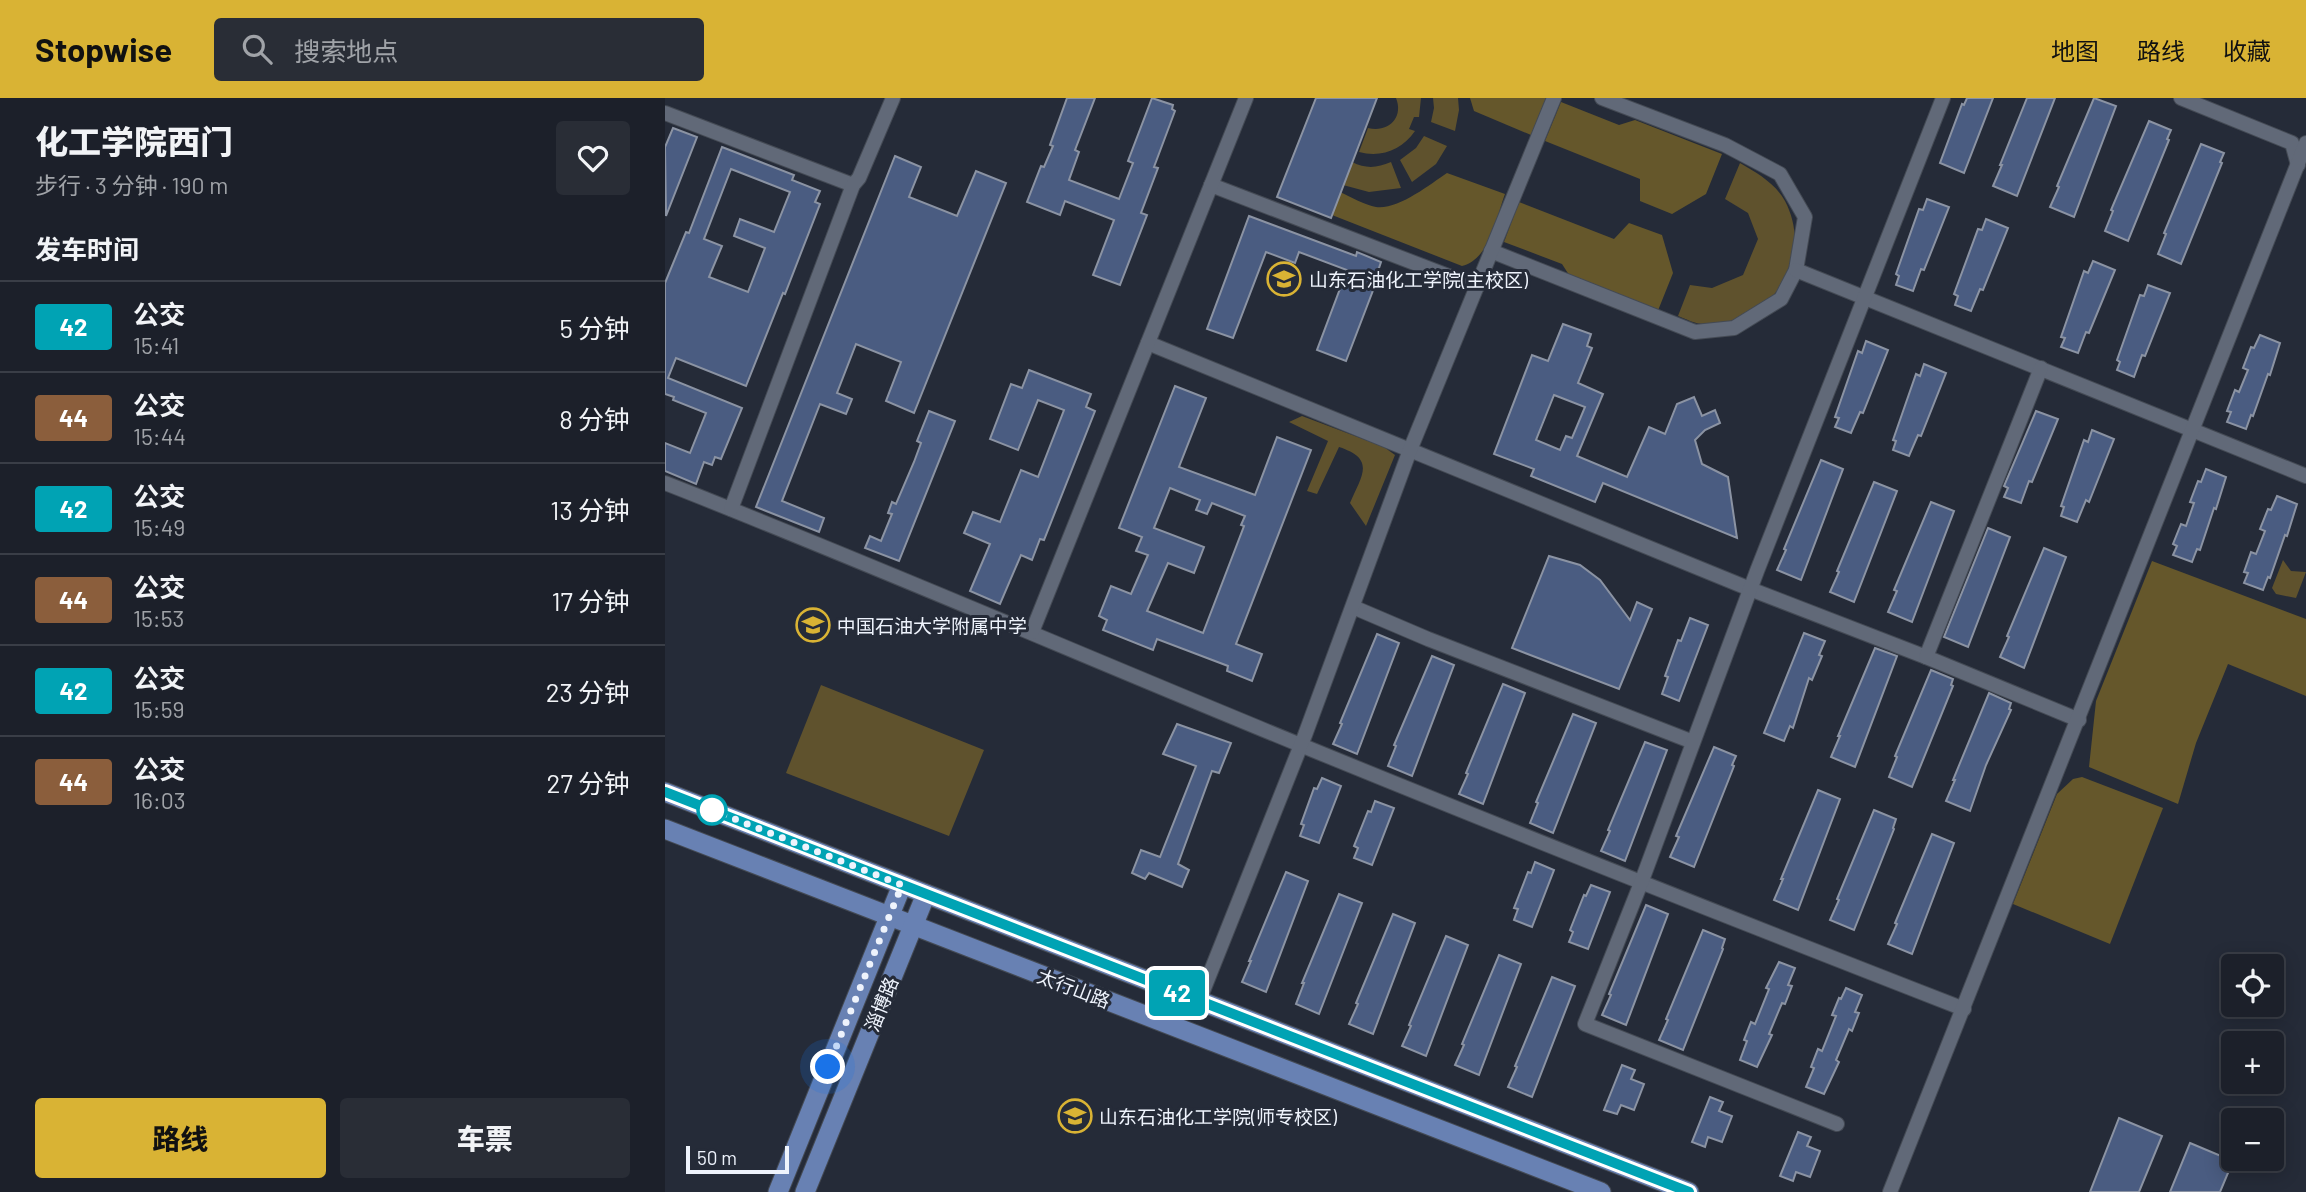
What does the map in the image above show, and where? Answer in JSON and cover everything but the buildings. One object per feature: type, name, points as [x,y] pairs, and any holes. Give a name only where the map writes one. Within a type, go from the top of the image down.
[{"type":"main road","name":"太行山路","points":[[665,792],[1689,1192]]},
{"type":"main road","name":"太行山路","points":[[665,829],[1601,1192]]},
{"type":"main road","name":"淄博路","points":[[778,1192],[902,885]]},
{"type":"main road","name":"淄博路","points":[[806,1192],[926,894]]},
{"type":"lane","points":[[731,509],[853,185],[859,178],[893,98]]},
{"type":"lane","points":[[1032,632],[1246,98]]},
{"type":"lane","points":[[1199,1001],[1301,745],[1410,450],[1554,98]]},
{"type":"lane","points":[[1492,251],[1695,332],[1734,328],[1781,299],[1796,270],[1805,217],[1780,174],[1724,145],[1602,98]]},
{"type":"lane","points":[[1837,1124],[1585,1024],[1863,297],[1943,98]]},
{"type":"lane","points":[[2182,98],[2292,144],[2302,167]]},
{"type":"lane","points":[[665,113],[853,185]]},
{"type":"lane","points":[[1890,1192],[2194,429],[2302,167],[2306,143]]},
{"type":"lane","points":[[1211,186],[1477,287]]},
{"type":"lane","points":[[1796,270],[2306,476]]},
{"type":"lane","points":[[1149,343],[1750,590],[1926,657],[2079,720]]},
{"type":"lane","points":[[1926,657],[2041,368]]},
{"type":"lane","points":[[665,483],[1641,883],[1965,1009]]},
{"type":"lane","points":[[1353,607],[1693,742]]},
{"type":"shaded area","points":[[1396,98],[1421,98],[1419,117],[1414,117],[1409,129],[1415,131],[1404,143],[1390,151],[1375,154],[1359,152],[1368,128],[1388,126],[1396,118]]},
{"type":"shaded area","points":[[1433,98],[1458,98],[1455,131],[1431,122]]},
{"type":"shaded area","points":[[1470,98],[1546,98],[1531,135],[1474,111]]},
{"type":"shaded area","points":[[1561,102],[1619,125],[1635,120],[1722,154],[1706,194],[1672,214],[1640,201],[1640,179],[1545,141]]},
{"type":"shaded area","points":[[1424,136],[1447,146],[1436,164],[1412,182],[1400,160],[1416,148]]},
{"type":"shaded area","points":[[1352,162],[1371,167],[1391,162],[1401,188],[1369,192],[1343,185]]},
{"type":"shaded area","points":[[1740,163],[1771,184],[1785,201],[1793,223],[1795,246],[1790,267],[1780,286],[1766,302],[1748,315],[1727,322],[1694,322],[1678,316],[1690,285],[1712,288],[1743,275],[1758,239],[1748,213],[1725,199]]},
{"type":"shaded area","points":[[1447,173],[1505,194],[1486,246],[1472,262],[1462,266],[1332,215],[1340,192],[1367,205],[1385,207],[1413,196]]},
{"type":"shaded area","points":[[1519,202],[1614,239],[1629,223],[1662,235],[1673,273],[1657,313],[1571,278],[1562,264],[1504,242]]},
{"type":"shaded area","points":[[1302,416],[1384,447],[1395,455],[1366,526],[1350,503],[1363,469],[1358,457],[1351,452],[1339,447],[1317,494],[1307,491],[1328,441],[1289,422]]},
{"type":"shaded area","points":[[2283,560],[2291,571],[2306,572],[2296,598],[2276,594],[2272,588]]},
{"type":"shaded area","points":[[2152,561],[2306,619],[2306,696],[2228,664],[2196,743],[2178,804],[2089,767],[2096,701]]},
{"type":"shaded area","points":[[821,685],[984,750],[949,836],[786,773]]},
{"type":"shaded area","points":[[2082,777],[2163,808],[2110,944],[2013,904],[2057,794],[2073,779]]},
{"type":"bus line","name":"42","points":[[665,792],[1689,1192]]},
{"type":"place","name":"山东石油化工学院(主校区)","points":[[1284,279]]},
{"type":"place","name":"中国石油大学附属中学","points":[[813,625]]},
{"type":"place","name":"山东石油化工学院(师专校区)","points":[[1075,1116]]},
{"type":"route","points":[[712,810],[902,885],[828,1067]]}]
